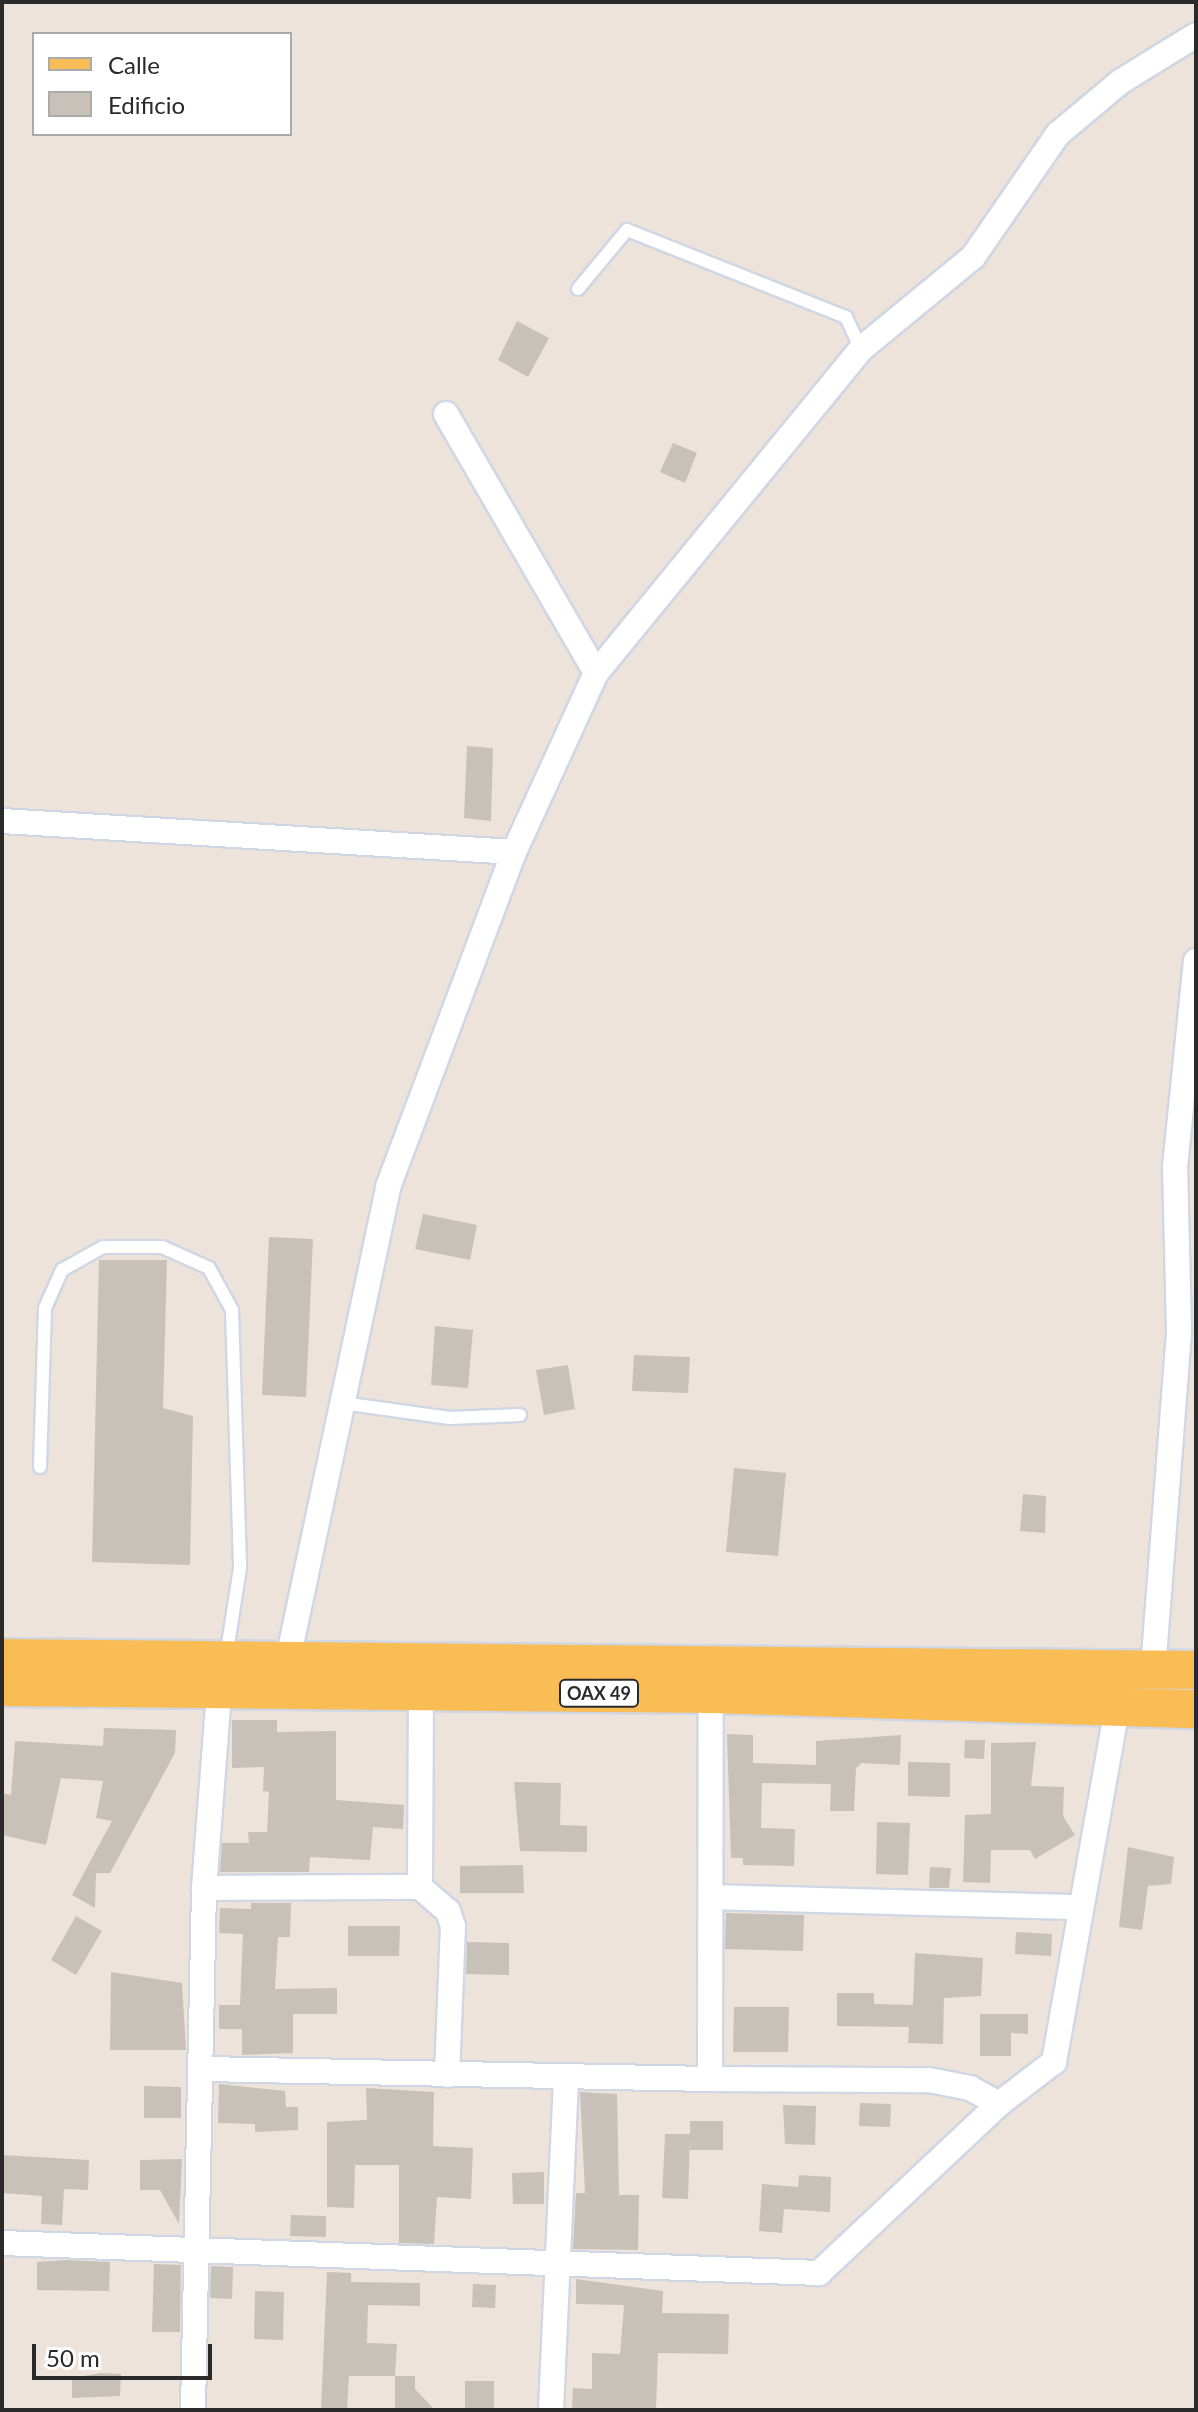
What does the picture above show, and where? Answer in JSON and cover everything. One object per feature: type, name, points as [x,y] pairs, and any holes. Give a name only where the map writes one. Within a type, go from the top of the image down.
[{"type":"main road","name":"OAX 49","points":[[2,1658],[421,1691],[711,1679],[1196,1670]]},
{"type":"main road","name":"OAX 49","points":[[2,1687],[221,1675],[288,1659],[711,1679],[1117,1709],[1196,1709]]},
{"type":"street","points":[[288,1659],[388,1187],[514,852],[596,673],[861,349],[973,257],[1058,134],[1120,82],[1196,35]]},
{"type":"street","points":[[446,414],[596,673]]},
{"type":"street","points":[[2,821],[514,852]]},
{"type":"street","points":[[1153,1670],[1179,1330],[1175,1167],[1196,961]]},
{"type":"street","points":[[193,2410],[203,2069],[204,1888],[221,1675]]},
{"type":"street","points":[[710,2079],[711,1679]]},
{"type":"street","points":[[420,1887],[421,1691]]},
{"type":"street","points":[[2,2243],[819,2273],[999,2104],[1054,2062],[1079,1907],[1117,1709]]},
{"type":"street","points":[[204,1888],[420,1887],[448,1911],[453,1926],[447,2075]]},
{"type":"street","points":[[711,1897],[1079,1907]]},
{"type":"street","points":[[203,2069],[566,2077],[929,2080],[970,2088],[999,2104]]},
{"type":"street","points":[[551,2410],[566,2077]]},
{"type":"lane","points":[[578,289],[627,230],[846,317],[861,349]]},
{"type":"lane","points":[[40,1467],[45,1308],[62,1270],[103,1247],[162,1247],[209,1268],[232,1310],[240,1568],[221,1675]]},
{"type":"lane","points":[[342,1403],[450,1418],[520,1415]]},
{"type":"building","points":[[517,321],[549,338],[528,377],[498,360]]},
{"type":"building","points":[[673,443],[697,453],[685,483],[660,472]]},
{"type":"building","points":[[467,746],[493,748],[491,821],[464,818]]},
{"type":"building","points":[[423,1214],[477,1225],[470,1260],[415,1249]]},
{"type":"building","points":[[269,1237],[313,1239],[306,1397],[262,1395]]},
{"type":"building","points":[[99,1260],[167,1260],[163,1408],[193,1416],[190,1565],[92,1562]]},
{"type":"building","points":[[435,1326],[473,1330],[468,1388],[431,1385]]},
{"type":"building","points":[[634,1355],[690,1357],[688,1393],[632,1391]]},
{"type":"building","points":[[568,1365],[575,1409],[544,1415],[536,1370]]},
{"type":"building","points":[[734,1468],[786,1473],[778,1556],[726,1552]]},
{"type":"building","points":[[1023,1494],[1046,1496],[1045,1533],[1020,1531]]},
{"type":"building","points":[[232,1720],[277,1720],[277,1732],[336,1731],[336,1800],[404,1805],[403,1829],[373,1827],[370,1860],[310,1857],[309,1872],[220,1872],[222,1843],[249,1843],[248,1832],[267,1832],[269,1792],[263,1791],[264,1767],[232,1768]]},
{"type":"building","points":[[104,1728],[176,1730],[175,1753],[110,1873],[96,1873],[95,1908],[72,1895],[112,1821],[96,1818],[103,1781],[61,1778],[46,1845],[2,1835],[2,1793],[11,1795],[15,1741],[103,1746]]},
{"type":"building","points":[[727,1734],[753,1735],[753,1763],[816,1765],[816,1741],[901,1735],[900,1765],[862,1763],[856,1768],[854,1811],[830,1811],[831,1784],[762,1783],[761,1828],[795,1829],[794,1866],[743,1865],[743,1858],[731,1858]]},
{"type":"building","points":[[965,1740],[985,1740],[984,1759],[964,1758]]},
{"type":"building","points":[[1036,1742],[1031,1786],[1064,1787],[1063,1816],[1075,1835],[1035,1859],[1030,1850],[991,1850],[990,1883],[963,1882],[965,1815],[991,1814],[991,1743]]},
{"type":"building","points":[[908,1762],[950,1763],[950,1797],[908,1796]]},
{"type":"building","points":[[514,1782],[561,1783],[560,1825],[587,1826],[587,1852],[520,1851]]},
{"type":"building","points":[[877,1822],[910,1823],[908,1875],[876,1874]]},
{"type":"building","points":[[1128,1847],[1174,1857],[1171,1884],[1148,1886],[1142,1930],[1119,1927]]},
{"type":"building","points":[[523,1865],[524,1893],[460,1893],[460,1866]]},
{"type":"building","points":[[930,1867],[951,1868],[949,1888],[929,1888]]},
{"type":"building","points":[[251,1903],[291,1903],[290,1937],[278,1937],[275,1989],[337,1988],[337,2014],[293,2014],[293,2053],[242,2055],[242,2029],[219,2029],[219,2005],[240,2005],[243,1934],[219,1933],[220,1908],[251,1909]]},
{"type":"building","points":[[726,1913],[804,1915],[803,1951],[725,1949]]},
{"type":"building","points":[[76,1916],[102,1931],[76,1975],[51,1960]]},
{"type":"building","points":[[348,1926],[400,1926],[399,1956],[348,1956]]},
{"type":"building","points":[[1016,1932],[1052,1934],[1051,1956],[1015,1954]]},
{"type":"building","points":[[467,1942],[509,1943],[509,1975],[466,1974]]},
{"type":"building","points":[[915,1953],[983,1958],[981,1996],[944,1998],[943,2044],[908,2043],[909,2027],[837,2026],[837,1993],[874,1993],[874,2004],[913,2005]]},
{"type":"building","points":[[111,1972],[182,1983],[186,2050],[110,2050]]},
{"type":"building","points":[[734,2007],[789,2007],[788,2052],[733,2052]]},
{"type":"building","points":[[980,2014],[1028,2014],[1028,2034],[1011,2033],[1011,2056],[980,2056]]},
{"type":"building","points":[[219,2084],[285,2091],[286,2107],[298,2107],[298,2130],[255,2132],[255,2124],[218,2123]]},
{"type":"building","points":[[144,2086],[181,2087],[181,2118],[144,2118]]},
{"type":"building","points":[[366,2088],[434,2092],[433,2146],[473,2148],[471,2199],[437,2197],[434,2244],[399,2243],[399,2165],[355,2165],[354,2208],[327,2207],[327,2122],[367,2120]]},
{"type":"building","points":[[580,2092],[617,2094],[619,2195],[639,2195],[638,2250],[573,2249],[576,2193],[585,2193]]},
{"type":"building","points":[[860,2103],[891,2104],[890,2127],[859,2126]]},
{"type":"building","points":[[783,2105],[816,2106],[815,2145],[785,2144]]},
{"type":"building","points":[[690,2121],[723,2121],[723,2150],[690,2150],[690,2138],[688,2199],[662,2198],[665,2134],[690,2134]]},
{"type":"building","points":[[2,2155],[89,2160],[88,2190],[64,2189],[62,2225],[41,2224],[42,2196],[2,2193]]},
{"type":"building","points":[[182,2159],[179,2224],[160,2190],[140,2190],[140,2160]]},
{"type":"building","points":[[544,2172],[544,2204],[513,2204],[512,2173]]},
{"type":"building","points":[[799,2175],[831,2177],[830,2212],[784,2209],[782,2233],[759,2231],[762,2184],[798,2187]]},
{"type":"building","points":[[291,2215],[326,2216],[326,2237],[290,2236]]},
{"type":"building","points":[[37,2262],[110,2262],[109,2291],[37,2290]]},
{"type":"building","points":[[154,2264],[181,2265],[180,2332],[152,2332]]},
{"type":"building","points":[[211,2266],[233,2267],[232,2299],[210,2298]]},
{"type":"building","points":[[327,2272],[351,2273],[351,2282],[420,2283],[420,2306],[368,2305],[367,2343],[397,2344],[395,2376],[349,2376],[347,2410],[321,2410]]},
{"type":"building","points":[[576,2279],[663,2291],[662,2313],[729,2314],[728,2354],[658,2353],[656,2410],[572,2410],[573,2388],[592,2389],[592,2353],[620,2354],[624,2305],[576,2304]]},
{"type":"building","points":[[473,2284],[496,2285],[495,2308],[472,2307]]},
{"type":"building","points":[[255,2291],[284,2292],[283,2340],[254,2339]]},
{"type":"building","points":[[101,2373],[121,2374],[120,2396],[72,2398],[72,2378]]},
{"type":"building","points":[[395,2376],[415,2376],[415,2389],[435,2410],[395,2410]]},
{"type":"building","points":[[465,2381],[494,2381],[494,2410],[465,2410]]}]
